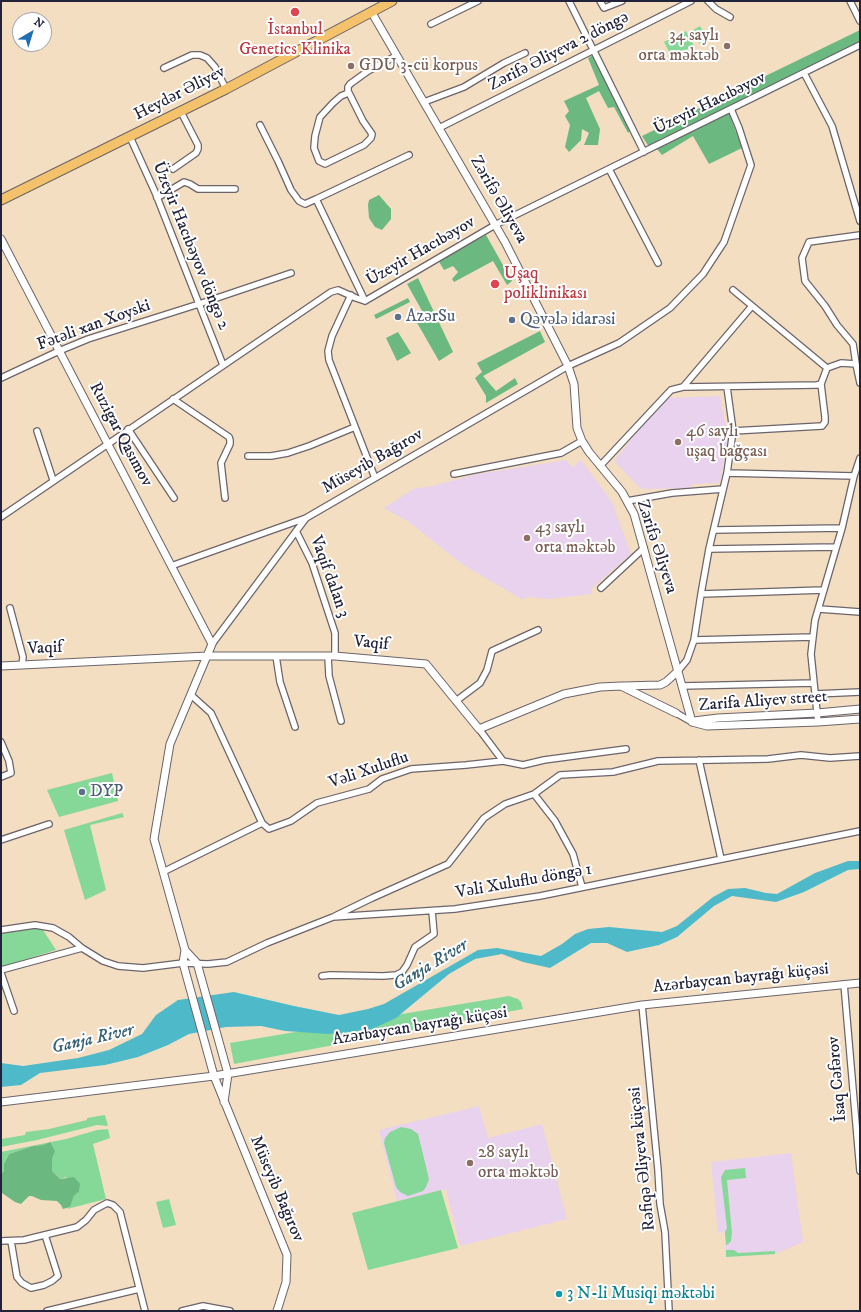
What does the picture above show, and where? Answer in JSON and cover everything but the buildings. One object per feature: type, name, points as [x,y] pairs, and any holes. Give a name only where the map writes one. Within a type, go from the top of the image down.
[{"type":"main road","name":"Heydər Əliyev","points":[[1,200],[181,112],[392,1]]},
{"type":"street","points":[[431,24],[478,1]]},
{"type":"street","points":[[569,1],[644,152]]},
{"type":"street","points":[[600,1],[604,8],[622,1]]},
{"type":"street","name":"Zərifə Əliyeva 2 döngə","points":[[439,128],[692,1]]},
{"type":"street","points":[[708,1],[716,9],[730,17]]},
{"type":"street","points":[[850,1],[860,21]]},
{"type":"street","name":"Zərifə Əliyeva","points":[[372,12],[396,56],[495,225],[568,366],[574,384],[576,428],[582,441],[627,501],[634,514],[692,722]]},
{"type":"street","name":"Üzeyir Hacıbəyov","points":[[1,517],[53,480],[331,292],[338,290],[365,301],[495,225],[860,45]]},
{"type":"street","points":[[424,102],[464,87],[504,63],[525,53]]},
{"type":"street","points":[[164,68],[192,55],[200,55],[208,58],[215,67],[226,89]]},
{"type":"street","points":[[348,93],[341,96],[333,103],[320,118],[315,136],[314,148],[319,161],[325,164],[364,145],[371,138],[372,134],[348,93],[348,87],[368,71],[396,56]]},
{"type":"street","points":[[804,73],[832,126],[860,221]]},
{"type":"street","name":"Müseyib Bağırov","points":[[276,1311],[286,1282],[287,1256],[224,1104],[207,1056],[183,963],[185,950],[154,839],[170,744],[212,644],[306,518],[568,366],[619,343],[670,308],[703,274],[724,242],[751,165],[740,128],[731,109]]},
{"type":"street","points":[[173,169],[196,153],[198,149],[198,145],[181,112]]},
{"type":"street","points":[[260,125],[291,190],[299,201],[305,204],[409,155]]},
{"type":"street","name":"Üzeyir Hacıbəyov döngə 2","points":[[130,137],[157,198],[223,365]]},
{"type":"street","points":[[608,169],[658,263]]},
{"type":"street","points":[[157,198],[184,182],[198,189],[235,189]]},
{"type":"street","points":[[316,199],[365,301]]},
{"type":"street","points":[[860,235],[808,242],[802,258],[805,281],[825,306],[837,325],[853,344],[860,383]]},
{"type":"street","name":"Ruzigar Qasımov","points":[[1,239],[212,644]]},
{"type":"street","name":"Fətəli xan Xoyski","points":[[1,378],[88,339],[291,273]]},
{"type":"street","points":[[733,290],[827,368]]},
{"type":"street","points":[[350,295],[332,336],[328,351],[329,360],[375,478]]},
{"type":"street","points":[[683,387],[752,306]]},
{"type":"street","points":[[733,431],[822,426],[825,422],[825,417],[821,384],[827,368],[841,363],[856,364]]},
{"type":"street","points":[[600,466],[671,390],[683,387],[821,384]]},
{"type":"street","points":[[626,749],[544,760],[523,765],[503,761],[479,729],[564,694],[600,687],[660,685],[666,682],[678,671],[687,660],[694,640],[700,594],[727,473],[733,431],[727,386]]},
{"type":"street","points":[[174,399],[229,437],[230,444],[221,463],[225,498]]},
{"type":"street","points":[[248,456],[271,456],[288,453],[355,427]]},
{"type":"street","points":[[128,429],[174,498]]},
{"type":"street","points":[[37,431],[53,480]]},
{"type":"street","points":[[454,474],[561,453],[582,441]]},
{"type":"street","points":[[818,722],[811,654],[815,620],[842,528],[854,476],[860,458]]},
{"type":"street","points":[[727,473],[854,476]]},
{"type":"street","points":[[627,501],[672,493],[723,489]]},
{"type":"street","points":[[171,566],[306,518]]},
{"type":"street","points":[[714,530],[842,528]]},
{"type":"street","name":"Vaqif dalan 3","points":[[296,531],[312,563],[334,633],[329,676],[341,721]]},
{"type":"street","points":[[709,550],[836,547]]},
{"type":"street","points":[[601,588],[644,548]]},
{"type":"street","points":[[700,594],[824,590]]},
{"type":"street","points":[[10,608],[24,657],[22,665]]},
{"type":"street","points":[[819,609],[860,612]]},
{"type":"street","points":[[456,701],[480,683],[487,670],[492,651],[538,630]]},
{"type":"street","points":[[694,640],[813,637]]},
{"type":"street","name":"Vaqif","points":[[1,666],[207,656],[331,656],[426,664],[479,729]]},
{"type":"street","points":[[276,656],[280,682],[295,727]]},
{"type":"street","points":[[682,686],[814,683]]},
{"type":"street","points":[[621,686],[692,722]]},
{"type":"street","points":[[815,694],[860,692]]},
{"type":"street","points":[[163,872],[262,823],[211,713],[191,695]]},
{"type":"street","name":"Zarifa Aliyev street","points":[[692,722],[718,718],[818,713],[860,708]]},
{"type":"street","name":"Zarifa Aliyev street","points":[[692,722],[707,726],[860,719]]},
{"type":"street","points":[[1,742],[9,761],[11,773],[1,777]]},
{"type":"street","points":[[333,917],[448,864],[484,818],[505,804],[534,794],[560,775],[613,772],[658,761],[768,759],[801,756],[830,758],[860,756]]},
{"type":"street","points":[[699,760],[721,859]]},
{"type":"street","name":"Vəli Xuluflu","points":[[262,823],[269,829],[291,821],[317,803],[369,789],[382,779],[410,769],[503,761]]},
{"type":"street","points":[[534,794],[555,821],[573,854],[582,887]]},
{"type":"street","points":[[1,840],[49,824]]},
{"type":"street","name":"Vəli Xuluflu döngə 1","points":[[197,963],[208,964],[227,962],[268,943],[333,917],[455,909],[540,896],[860,831]]},
{"type":"street","points":[[322,976],[384,976],[396,975],[402,972],[408,965],[415,947],[434,934],[432,910]]},
{"type":"street","points":[[1,930],[35,925],[53,928],[69,937],[82,948],[103,961],[118,966],[144,968],[183,963],[197,963]]},
{"type":"street","points":[[1,970],[82,948]]},
{"type":"street","name":"Müseyib Bağırov","points":[[185,950],[197,963],[201,972],[223,1053],[228,1074],[224,1104]]},
{"type":"street","points":[[1,973],[14,1011]]},
{"type":"street","name":"Azərbaycan bayrağı küçəsi","points":[[1,1102],[228,1074],[642,1005],[860,983]]},
{"type":"street","name":"İsaq Cəfərov","points":[[844,984],[860,1171]]},
{"type":"street","name":"Rəfiqə Əliyeva küçəsi","points":[[642,1005],[660,1204],[664,1232],[669,1311]]},
{"type":"street","points":[[1,1241],[11,1241],[45,1235],[77,1227],[86,1220],[94,1210],[107,1203],[114,1205],[120,1212],[145,1311]]},
{"type":"street","points":[[11,1241],[17,1277],[22,1283],[31,1288],[44,1285],[58,1276],[50,1255],[45,1235]]},
{"type":"street","points":[[46,1311],[139,1289]]},
{"type":"street","points":[[182,1311],[203,1306],[230,1311]]},
{"type":"shaded area","name":"46 saylı uşaq bağçası","points":[[720,396],[728,438],[720,483],[694,484],[688,488],[644,489],[640,488],[614,461],[647,420],[668,398]]},
{"type":"shaded area","name":"43 saylı orta məktəb","points":[[566,460],[573,467],[581,460],[612,502],[631,554],[592,588],[592,594],[549,599],[528,597],[521,599],[462,564],[409,522],[384,508],[415,488],[428,487],[478,474]]},
{"type":"shaded area","name":"28 saylı orta məktəb","points":[[479,1106],[488,1138],[542,1124],[567,1219],[460,1246],[446,1189],[397,1201],[379,1130]]},
{"type":"shaded area","points":[[791,1153],[803,1242],[775,1254],[726,1257],[725,1232],[718,1233],[711,1162]]},
{"type":"green space","points":[[700,26],[708,40],[700,44],[693,30]]},
{"type":"green space","points":[[860,30],[860,43],[649,147],[642,136]]},
{"type":"green space","points":[[686,31],[694,46],[672,57],[664,42]]},
{"type":"green space","points":[[593,55],[631,130],[628,133],[614,107],[608,108],[599,91],[586,98],[600,129],[598,145],[584,145],[589,133],[582,129],[581,140],[569,152],[565,147],[570,125],[565,116],[569,111],[564,101],[599,85],[588,58]]},
{"type":"green space","points":[[729,113],[742,148],[709,164],[693,136],[662,155],[656,148]]},
{"type":"green space","points":[[379,195],[391,209],[391,219],[382,230],[375,227],[369,218],[369,200]]},
{"type":"green space","points":[[486,235],[512,281],[507,285],[493,261],[454,282],[452,279],[458,272],[453,266],[444,270],[438,260]]},
{"type":"green space","points":[[418,278],[453,352],[439,361],[416,321],[425,316],[407,284]]},
{"type":"green space","points":[[408,298],[410,302],[376,319],[374,315]]},
{"type":"green space","points":[[540,331],[545,342],[483,376],[496,391],[515,378],[518,384],[486,403],[486,396],[475,378],[482,372],[477,363]]},
{"type":"green space","points":[[398,332],[411,353],[397,361],[386,338]]},
{"type":"green space","points":[[112,773],[118,801],[59,817],[47,790]]},
{"type":"green space","points":[[122,813],[124,817],[90,825],[106,890],[85,900],[64,830]]},
{"type":"green space","points":[[35,927],[43,930],[56,950],[1,967],[1,933]]},
{"type":"green space","points":[[509,996],[518,999],[521,1002],[523,1009],[234,1064],[230,1043]]},
{"type":"green space","points":[[105,1115],[108,1126],[97,1125],[37,1140],[1,1147],[1,1139],[25,1135],[26,1132],[49,1129],[87,1120],[87,1118]]},
{"type":"green space","points":[[401,1127],[411,1129],[418,1134],[429,1179],[423,1191],[408,1196],[400,1192],[396,1187],[384,1143],[385,1138],[390,1132]]},
{"type":"green space","points":[[108,1129],[110,1138],[93,1144],[106,1199],[67,1209],[70,1207],[74,1196],[79,1190],[66,1177],[60,1179],[52,1171],[50,1142],[97,1130]]},
{"type":"green space","points":[[49,1142],[9,1154],[4,1164],[4,1171],[1,1174],[1,1152]]},
{"type":"green space","points":[[50,1142],[55,1151],[52,1158],[52,1171],[60,1179],[74,1177],[80,1184],[79,1191],[74,1196],[70,1207],[63,1209],[57,1201],[41,1200],[32,1196],[29,1196],[21,1204],[15,1202],[2,1193],[1,1174],[4,1171],[4,1164],[9,1154]]},
{"type":"green space","points":[[745,1168],[746,1178],[727,1180],[732,1233],[731,1241],[726,1245],[725,1232],[727,1228],[721,1177],[725,1170]]},
{"type":"green space","points":[[441,1190],[458,1248],[368,1270],[352,1213]]},
{"type":"green space","points":[[169,1199],[176,1225],[163,1228],[156,1202]]},
{"type":"green space","points":[[726,1250],[734,1250],[738,1253],[775,1251],[775,1254],[726,1257]]},
{"type":"water","points":[[848,861],[860,861],[860,869],[848,870],[804,892],[776,902],[732,896],[714,906],[677,937],[659,945],[627,952],[607,943],[591,943],[550,968],[523,962],[502,954],[475,959],[449,974],[396,1018],[370,1030],[328,1034],[285,1031],[261,1026],[226,1027],[189,1034],[168,1045],[138,1057],[105,1065],[40,1073],[21,1085],[1,1087],[1,1063],[23,1066],[78,1058],[109,1050],[142,1034],[156,1015],[178,1000],[234,992],[339,1015],[368,1009],[384,1004],[478,950],[497,948],[541,956],[562,944],[575,934],[588,929],[609,927],[662,932],[677,926],[713,897],[728,889],[745,888],[777,894],[815,873]]},
{"type":"place","name":"İstanbul Genetics Klinika","points":[[295,12]]},
{"type":"place","name":"34 saylı orta məktəb","points":[[727,46]]},
{"type":"place","name":"GDU 3-cü korpus","points":[[351,66]]},
{"type":"place","name":"Uşaq poliklinikası","points":[[495,284]]},
{"type":"place","name":"AzərSu","points":[[398,317]]},
{"type":"place","name":"Qəvələ idarəsi","points":[[512,320]]},
{"type":"place","name":"46 saylı uşaq bağçası","points":[[678,442]]},
{"type":"place","name":"43 saylı orta məktəb","points":[[527,538]]},
{"type":"place","name":"DYP","points":[[82,792]]},
{"type":"place","name":"28 saylı orta məktəb","points":[[470,1163]]},
{"type":"place","name":"3 N-li Musiqi məktəbi","points":[[559,1294]]},
{"type":"water label","name":"Ganja River","points":[[431,966]]},
{"type":"water label","name":"Ganja River","points":[[93,1040]]}]
